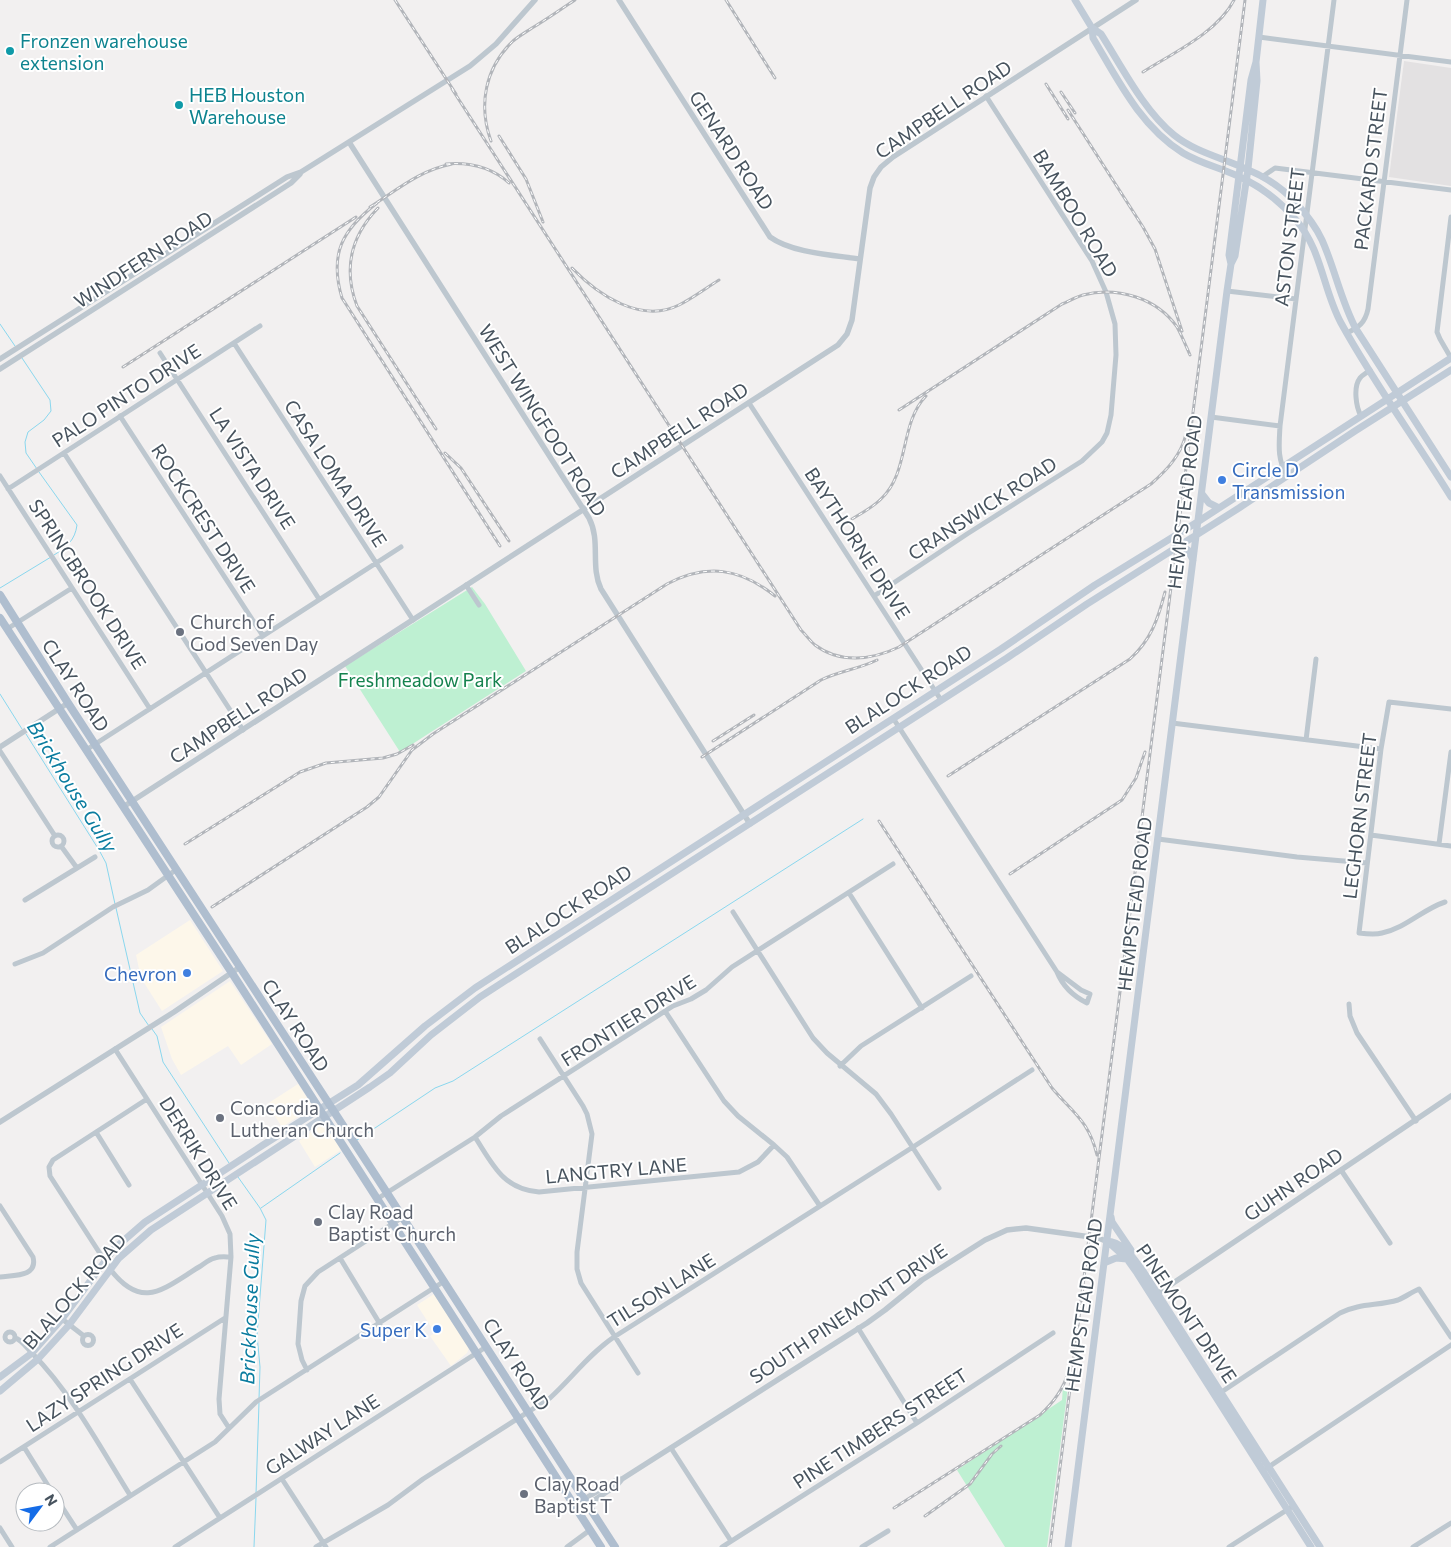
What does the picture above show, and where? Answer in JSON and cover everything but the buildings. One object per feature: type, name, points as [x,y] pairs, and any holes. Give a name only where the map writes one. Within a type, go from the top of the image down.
[{"type":"main road","points":[[1075,0],[1092,28],[1101,34],[1132,84],[1153,113],[1175,136],[1192,146],[1262,177],[1295,202],[1322,241],[1344,305],[1356,329],[1451,477]]},
{"type":"main road","name":"HEMPSTEAD ROAD","points":[[1068,1547],[1172,723],[1198,534],[1227,291],[1231,264],[1235,256],[1235,234],[1252,102],[1257,81],[1256,62],[1263,0]]},
{"type":"main road","points":[[1092,28],[1093,38],[1139,114],[1170,144],[1200,162],[1243,178],[1287,210],[1304,230],[1315,249],[1334,307],[1347,333],[1451,497]]},
{"type":"main road","points":[[1124,89],[1132,84]]},
{"type":"main road","points":[[1325,278],[1335,275]]},
{"type":"main road","name":"BLALOCK ROAD","points":[[0,1377],[32,1353],[62,1319],[114,1248],[128,1235],[202,1184],[358,1085],[425,1026],[475,988],[1001,649],[1129,563],[1199,521],[1451,358]]},
{"type":"main road","name":"BLALOCK ROAD","points":[[0,1390],[38,1359],[70,1325],[110,1269],[135,1243],[151,1230],[370,1087],[390,1072],[431,1035],[480,997],[1451,370]]},
{"type":"main road","points":[[1355,431],[1362,421],[1361,416]]},
{"type":"main road","points":[[1432,467],[1441,462]]},
{"type":"main road","points":[[1202,494],[1209,503],[1219,508]]},
{"type":"main road","points":[[1179,546],[1188,550],[1194,560]]},
{"type":"main road","points":[[1129,563],[1135,573]]},
{"type":"main road","name":"CLAY ROAD","points":[[0,595],[68,704],[403,1217],[615,1547]]},
{"type":"main road","points":[[1065,605],[1071,614]]},
{"type":"main road","name":"CLAY ROAD","points":[[0,618],[292,1066],[601,1547]]},
{"type":"main road","points":[[1001,649],[1007,658]]},
{"type":"main road","points":[[821,764],[827,774]]},
{"type":"main road","points":[[152,851],[163,848]]},
{"type":"main road","points":[[692,848],[697,858]]},
{"type":"main road","points":[[637,884],[642,893]]},
{"type":"main road","points":[[582,919],[587,928]]},
{"type":"main road","points":[[526,955],[531,964]]},
{"type":"main road","points":[[475,988],[480,997]]},
{"type":"main road","points":[[267,1028],[276,1022]]},
{"type":"main road","points":[[425,1026],[431,1035]]},
{"type":"main road","points":[[390,1072],[388,1066],[396,1058],[400,1048]]},
{"type":"main road","points":[[292,1066],[300,1061]]},
{"type":"main road","points":[[370,1087],[378,1078],[379,1075],[376,1070]]},
{"type":"main road","points":[[263,1145],[269,1154]]},
{"type":"main road","points":[[354,1163],[363,1157]]},
{"type":"main road","points":[[1104,1263],[1116,1258],[1129,1257],[1131,1250],[1112,1222],[1111,1217]]},
{"type":"main road","points":[[146,1222],[151,1230]]},
{"type":"main road","name":"PINEMONT DRIVE","points":[[1106,1240],[1129,1257],[1266,1469],[1294,1506],[1320,1547]]},
{"type":"main road","name":"PINEMONT DRIVE","points":[[1266,1469],[1287,1510],[1310,1547]]},
{"type":"street","name":"WINDFERN ROAD","points":[[0,359],[287,177],[301,172],[470,66],[496,44],[535,0]]},
{"type":"street","name":"GENARD ROAD","points":[[619,0],[770,237],[778,242],[799,249],[860,259]]},
{"type":"street","name":"CAMPBELL ROAD","points":[[123,807],[834,348],[847,334],[852,320],[870,188],[880,167],[892,157],[1136,0]]},
{"type":"street","name":"ASTON STREET","points":[[1287,476],[1281,467],[1278,454],[1280,426],[1334,0]]},
{"type":"street","name":"PACKARD STREET","points":[[1356,329],[1366,318],[1368,309],[1407,0]]},
{"type":"street","points":[[1259,37],[1451,62]]},
{"type":"street","name":"BAMBOO ROAD","points":[[986,96],[1092,261],[1106,292],[1115,324],[1116,355],[1111,415],[1107,433],[1102,442]]},
{"type":"street","name":"WEST WINGFOOT ROAD","points":[[349,142],[584,509],[592,523],[595,534],[595,568],[601,589],[750,824]]},
{"type":"street","points":[[1262,177],[1275,168],[1451,190]]},
{"type":"street","name":"WINDFERN ROAD","points":[[0,369],[291,183],[301,172]]},
{"type":"street","points":[[1451,217],[1437,332],[1451,358]]},
{"type":"street","points":[[1227,291],[1296,299]]},
{"type":"street","name":"PALO PINTO DRIVE","points":[[8,488],[260,326]]},
{"type":"street","points":[[1347,333],[1356,329]]},
{"type":"street","name":"CASA LOMA DRIVE","points":[[234,343],[413,620]]},
{"type":"street","points":[[9,353],[10,362]]},
{"type":"street","name":"LA VISTA DRIVE","points":[[160,353],[320,599]]},
{"type":"street","points":[[1361,416],[1356,404],[1358,383],[1362,376],[1370,370]]},
{"type":"street","name":"BAYTHORNE DRIVE","points":[[749,403],[941,700]]},
{"type":"street","name":"ROCKCREST DRIVE","points":[[120,416],[263,636]]},
{"type":"street","points":[[1211,418],[1280,426]]},
{"type":"street","name":"CRANSWICK ROAD","points":[[874,596],[1082,461],[1102,442]]},
{"type":"street","points":[[64,453],[243,730]]},
{"type":"street","name":"SPRINGBROOK DRIVE","points":[[0,476],[150,709]]},
{"type":"street","points":[[86,750],[401,547]]},
{"type":"street","points":[[466,586],[479,605]]},
{"type":"street","points":[[7,630],[72,588]]},
{"type":"street","points":[[1306,740],[1316,659]]},
{"type":"street","name":"LEGHORN STREET","points":[[1445,902],[1433,906],[1387,932],[1374,934],[1359,933],[1389,702],[1451,709]]},
{"type":"street","points":[[0,747],[68,704]]},
{"type":"street","points":[[893,718],[1067,989],[1076,998],[1087,1003],[1090,994],[1081,990],[1057,972]]},
{"type":"street","points":[[1172,723],[1382,748]]},
{"type":"street","points":[[0,751],[55,836]]},
{"type":"street","points":[[1439,844],[1451,752]]},
{"type":"street","points":[[55,836],[59,835],[63,838],[64,842],[61,846]]},
{"type":"street","points":[[55,836],[52,840],[53,844],[57,847],[61,846]]},
{"type":"street","points":[[1371,836],[1451,846]]},
{"type":"street","points":[[1158,839],[1297,857],[1368,863]]},
{"type":"street","points":[[61,846],[77,868]]},
{"type":"street","points":[[25,900],[95,857]]},
{"type":"street","name":"FRONTIER DRIVE","points":[[377,1199],[475,1137],[501,1116],[666,1011],[706,990],[723,974],[893,864]]},
{"type":"street","points":[[15,964],[43,953],[113,907],[148,890],[177,869]]},
{"type":"street","points":[[850,893],[922,1008]]},
{"type":"street","points":[[733,912],[813,1038],[826,1054],[876,1094],[939,1188]]},
{"type":"street","points":[[0,1122],[232,974],[240,967]]},
{"type":"street","points":[[840,1066],[861,1046],[971,976]]},
{"type":"street","points":[[1349,1004],[1350,1016],[1357,1033],[1416,1121]]},
{"type":"street","points":[[666,1011],[724,1101],[738,1116],[774,1145],[794,1166],[820,1206]]},
{"type":"street","points":[[540,1039],[584,1106],[592,1134],[578,1252],[577,1269],[581,1283],[588,1297],[638,1373]]},
{"type":"street","name":"DERRIK DRIVE","points":[[115,1049],[202,1184],[228,1228],[231,1257],[219,1400],[220,1414],[229,1428]]},
{"type":"street","name":"TILSON LANE","points":[[316,1547],[324,1545],[388,1505],[423,1479],[550,1398],[592,1354],[614,1337],[1032,1070]]},
{"type":"street","name":"GUHN ROAD","points":[[1155,1296],[1451,1096]]},
{"type":"street","points":[[147,1099],[54,1160],[49,1167],[50,1176],[110,1269],[126,1287],[140,1293],[150,1293],[164,1288],[214,1258],[231,1257]]},
{"type":"street","points":[[96,1132],[129,1185]]},
{"type":"street","name":"LANGTRY LANE","points":[[475,1137],[501,1176],[519,1188],[540,1192],[739,1172],[758,1162],[774,1145]]},
{"type":"street","points":[[1341,1170],[1390,1243]]},
{"type":"street","points":[[0,1206],[33,1257],[33,1268],[24,1274],[0,1277]]},
{"type":"street","points":[[307,1370],[298,1344],[301,1301],[305,1286],[318,1272],[403,1217]]},
{"type":"street","name":"SOUTH PINEMONT DRIVE","points":[[576,1508],[617,1484],[858,1328],[885,1310],[922,1280],[995,1234],[1016,1228],[1026,1228],[1106,1240]]},
{"type":"street","points":[[340,1258],[380,1324]]},
{"type":"street","points":[[50,1547],[215,1442],[256,1402],[443,1282]]},
{"type":"street","points":[[1218,1395],[1340,1313],[1352,1307],[1400,1299],[1419,1288],[1451,1337]]},
{"type":"street","name":"LAZY SPRING DRIVE","points":[[0,1462],[225,1318]]},
{"type":"street","points":[[62,1319],[84,1336]]},
{"type":"street","points":[[858,1328],[917,1423]]},
{"type":"street","name":"PINE TIMBERS STREET","points":[[722,1547],[917,1423],[1053,1333]]},
{"type":"street","points":[[15,1338],[19,1339],[52,1376],[78,1412],[130,1495]]},
{"type":"street","points":[[1266,1469],[1451,1345]]},
{"type":"street","name":"GALWAY LANE","points":[[175,1547],[486,1347]]},
{"type":"street","points":[[130,1379],[220,1518]]},
{"type":"street","points":[[24,1447],[46,1482]]},
{"type":"street","points":[[671,1448],[731,1541]]},
{"type":"street","points":[[282,1479],[324,1545]]},
{"type":"street","points":[[1229,1547],[1294,1506]]},
{"type":"street","points":[[65,1511],[77,1530]]},
{"type":"street","points":[[1413,1547],[1451,1522]]},
{"type":"street","points":[[0,1528],[12,1547]]},
{"type":"street","points":[[567,1547],[590,1530]]},
{"type":"street","points":[[862,1547],[888,1531]]},
{"type":"shaded area","points":[[1404,61],[1451,68],[1451,186],[1389,177]]},
{"type":"shaded area","points":[[190,920],[223,971],[162,1011],[141,978],[136,955]]},
{"type":"shaded area","points":[[230,981],[272,1044],[241,1065],[228,1046],[181,1075],[172,1059],[161,1027]]},
{"type":"shaded area","points":[[298,1084],[311,1104],[310,1109],[282,1127],[267,1104]]},
{"type":"shaded area","points":[[320,1126],[326,1127],[341,1150],[315,1167],[299,1141]]},
{"type":"shaded area","points":[[434,1294],[469,1348],[467,1353],[451,1366],[430,1336],[435,1333],[417,1305]]},
{"type":"green space","name":"Freshmeadow Park","points":[[472,587],[485,604],[526,671],[400,752],[345,666]]},
{"type":"green space","points":[[1063,1386],[1068,1387],[1047,1547],[1005,1547],[957,1470],[1062,1400]]},
{"type":"waterway","name":"Brickhouse Gully","points":[[0,324],[15,346]]},
{"type":"waterway","name":"Brickhouse Gully","points":[[22,358],[50,400],[51,411],[44,420],[28,432],[25,442],[26,453],[37,469]]},
{"type":"waterway","name":"Brickhouse Gully","points":[[39,472],[77,525],[70,543],[54,555]]},
{"type":"waterway","name":"Brickhouse Gully","points":[[0,588],[51,557]]},
{"type":"waterway","name":"Brickhouse Gully","points":[[0,694],[22,729]]},
{"type":"waterway","name":"Brickhouse Gully","points":[[26,734],[106,863],[115,904]]},
{"type":"waterway","points":[[357,1140],[435,1088],[453,1081],[863,819]]},
{"type":"waterway","name":"Brickhouse Gully","points":[[116,908],[140,1013],[149,1026]]},
{"type":"waterway","name":"Brickhouse Gully","points":[[152,1029],[157,1036],[163,1062],[229,1163]]},
{"type":"waterway","points":[[261,1208],[340,1153]]},
{"type":"waterway","name":"Brickhouse Gully","points":[[238,1177],[260,1208],[266,1220],[257,1335],[260,1367],[259,1399]]},
{"type":"waterway","name":"Brickhouse Gully","points":[[256,1494],[259,1403]]},
{"type":"waterway","name":"Brickhouse Gully","points":[[254,1547],[256,1498]]},
{"type":"railway","points":[[395,0],[456,94]]},
{"type":"railway","points":[[491,141],[485,114],[485,101],[490,75],[496,63],[515,39],[575,0]]},
{"type":"railway","points":[[726,0],[775,78]]},
{"type":"railway","points":[[1143,72],[1206,32],[1227,12],[1234,0]]},
{"type":"railway","points":[[1050,1547],[1245,0]]},
{"type":"railway","points":[[1046,84],[1068,119]]},
{"type":"railway","points":[[452,89],[801,630],[813,643],[825,651],[835,655],[856,658],[878,655],[899,647],[1151,484],[1173,462],[1181,449],[1186,434]]},
{"type":"railway","points":[[1061,92],[1075,113]]},
{"type":"railway","points":[[1068,110],[1143,227],[1155,249],[1182,331]]},
{"type":"railway","points":[[499,136],[526,179],[543,222]]},
{"type":"railway","points":[[446,164],[472,165],[487,169],[509,183]]},
{"type":"railway","points":[[370,207],[419,176],[452,164]]},
{"type":"railway","points":[[377,203],[355,223],[347,233],[342,244],[337,268],[342,298],[500,546]]},
{"type":"railway","points":[[378,208],[361,230],[352,254],[350,266],[353,292],[357,306],[436,429]]},
{"type":"railway","points":[[123,367],[356,217]]},
{"type":"railway","points":[[572,268],[607,297],[635,309],[650,311],[665,310],[679,305],[719,280]]},
{"type":"railway","points":[[899,410],[1062,304],[1083,295],[1109,292],[1122,294],[1135,297],[1159,308],[1177,327],[1190,355]]},
{"type":"railway","points":[[852,519],[874,505],[890,488],[901,462],[912,420],[926,396]]},
{"type":"railway","points":[[445,453],[461,468],[509,541]]},
{"type":"railway","points":[[212,907],[367,807],[379,797],[412,750],[433,734],[667,584],[696,573],[723,572],[749,579],[775,596]]},
{"type":"railway","points":[[948,776],[1130,659],[1143,644],[1153,628],[1165,592]]},
{"type":"railway","points":[[702,757],[821,680],[877,660]]},
{"type":"railway","points":[[713,741],[754,715]]},
{"type":"railway","points":[[185,844],[300,772],[326,763],[383,758],[397,754],[413,745]]},
{"type":"railway","points":[[1010,874],[1122,800],[1136,778],[1145,752]]},
{"type":"railway","points":[[879,821],[1052,1088],[1085,1125],[1094,1143],[1097,1155]]},
{"type":"railway","points":[[894,1508],[1040,1415],[1057,1396],[1068,1373]]},
{"type":"railway","points":[[925,1516],[970,1484],[992,1454],[1001,1446]]},
{"type":"place","name":"Fronzen warehouse extension","points":[[10,51]]},
{"type":"place","name":"HEB Houston Warehouse","points":[[179,105]]},
{"type":"place","name":"Circle D Transmission","points":[[1222,480]]},
{"type":"place","name":"Church of God Seven Day","points":[[180,632]]},
{"type":"place","name":"Chevron","points":[[187,973]]},
{"type":"place","name":"Concordia Lutheran Church","points":[[220,1118]]},
{"type":"place","name":"Clay Road Baptist Church","points":[[318,1222]]},
{"type":"place","name":"Super K","points":[[437,1329]]},
{"type":"place","name":"Clay Road Baptist T","points":[[524,1494]]}]
